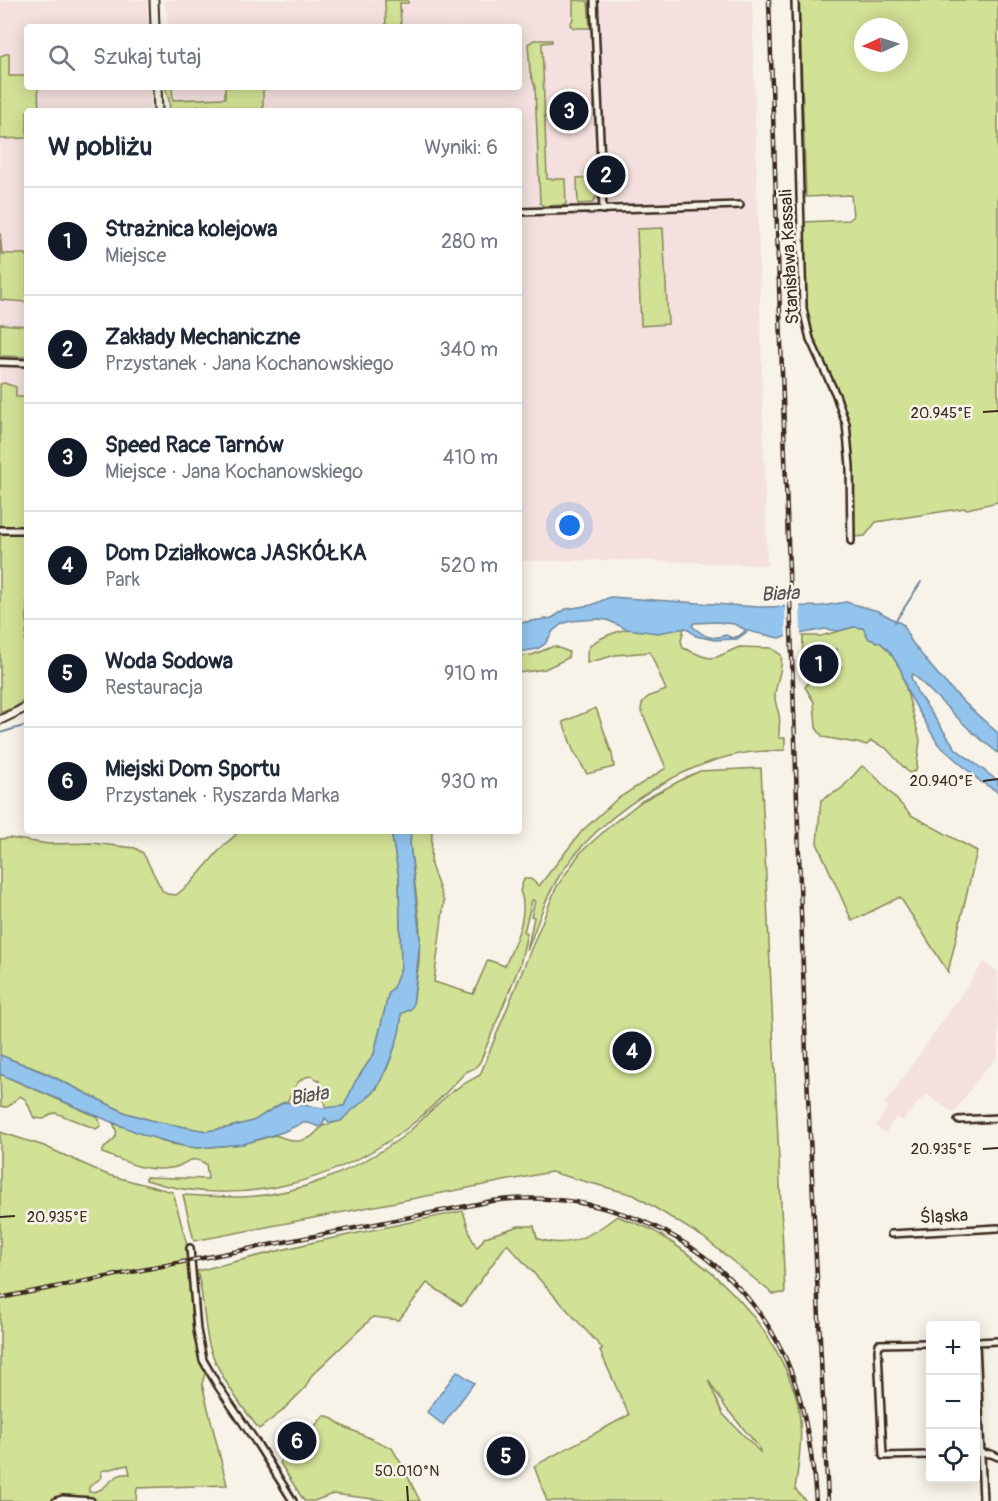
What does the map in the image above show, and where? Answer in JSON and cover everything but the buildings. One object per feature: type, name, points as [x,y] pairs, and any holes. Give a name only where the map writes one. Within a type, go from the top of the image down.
[{"type":"street","points":[[154,0],[155,24]]},
{"type":"street","points":[[594,0],[603,210]]},
{"type":"street","name":"Stanisława Kassali","points":[[795,0],[803,309],[810,339],[836,395],[846,424],[850,466],[851,541]]},
{"type":"street","points":[[157,90],[158,108]]},
{"type":"street","points":[[522,212],[740,205]]},
{"type":"street","points":[[0,362],[24,363]]},
{"type":"street","points":[[0,530],[24,530]]},
{"type":"street","points":[[0,720],[24,708]]},
{"type":"street","points":[[958,1120],[998,1118]]},
{"type":"street","name":"Śląska","points":[[891,1234],[998,1228]]},
{"type":"street","points":[[190,1248],[197,1330],[203,1360],[293,1501]]},
{"type":"street","points":[[980,1342],[998,1341]]},
{"type":"street","points":[[926,1343],[879,1344],[883,1456],[926,1455]]},
{"type":"street","points":[[977,1375],[978,1429]]},
{"type":"street","points":[[980,1453],[998,1457]]},
{"type":"street","points":[[980,1472],[983,1501]]},
{"type":"street","points":[[56,1501],[63,1499],[91,1501]]},
{"type":"shaded area","points":[[0,0],[147,0],[148,24],[24,24],[24,90],[150,90],[151,108],[24,108],[24,405],[0,405]]},
{"type":"shaded area","points":[[164,0],[752,0],[767,565],[633,560],[522,561],[522,108],[173,108],[172,90],[522,90],[522,24],[168,24]]},
{"type":"shaded area","points":[[984,962],[998,972],[998,1057],[981,1075],[953,1113],[926,1094],[902,1121],[896,1117],[885,1133],[876,1126],[888,1107],[885,1104]]},
{"type":"green space","points":[[385,0],[408,0],[408,3],[400,3],[401,24],[386,24]]},
{"type":"green space","points":[[573,0],[588,1],[590,28],[574,28],[570,25],[573,19]]},
{"type":"green space","points":[[799,0],[998,0],[998,502],[967,509],[876,522],[865,536],[855,537],[849,427],[808,322],[804,222],[849,220],[853,217],[851,195],[806,197]]},
{"type":"green space","points":[[534,40],[552,40],[552,42],[542,43],[547,179],[565,179],[566,205],[543,206],[540,203],[535,87],[530,72],[528,44]]},
{"type":"green space","points":[[9,53],[9,76],[24,76],[24,90],[38,90],[39,108],[24,108],[24,138],[0,139],[0,56]]},
{"type":"green space","points":[[166,90],[172,90],[173,100],[225,98],[225,90],[263,90],[263,108],[197,106],[197,108],[170,108]]},
{"type":"green space","points":[[596,177],[597,191],[592,203],[578,204],[577,178]]},
{"type":"green space","points":[[663,228],[668,324],[641,326],[637,229]]},
{"type":"green space","points":[[0,233],[2,254],[24,254],[24,302],[1,300]]},
{"type":"green space","points":[[0,324],[24,326],[24,357],[0,356]]},
{"type":"green space","points":[[0,384],[16,387],[16,397],[24,397],[24,529],[0,529]]},
{"type":"green space","points":[[0,533],[24,533],[24,700],[0,713]]},
{"type":"green space","points":[[854,627],[863,628],[869,639],[881,643],[890,652],[901,670],[920,740],[916,771],[909,773],[886,748],[871,741],[867,745],[823,737],[816,728],[814,702],[805,687],[819,671],[841,667],[836,660],[837,649],[814,650],[814,656],[802,661],[803,636],[821,636]]},
{"type":"green space","points":[[684,628],[681,641],[683,648],[710,658],[739,647],[771,648],[781,655],[775,702],[780,718],[779,738],[785,738],[785,750],[739,754],[689,771],[639,798],[594,834],[575,854],[560,875],[550,893],[527,951],[534,917],[531,916],[535,901],[532,900],[524,932],[527,933],[520,965],[480,1062],[475,1068],[466,1072],[414,1123],[377,1148],[347,1164],[314,1177],[281,1186],[247,1191],[213,1192],[179,1188],[146,1180],[146,1177],[208,1179],[206,1164],[191,1160],[176,1167],[151,1169],[102,1153],[115,1137],[116,1129],[113,1123],[172,1144],[198,1148],[243,1144],[275,1135],[300,1141],[311,1137],[323,1126],[342,1120],[370,1096],[381,1081],[391,1058],[399,1033],[401,1014],[413,1005],[419,961],[420,927],[411,834],[432,834],[431,865],[444,902],[434,982],[473,994],[488,960],[505,966],[522,919],[523,900],[520,891],[524,879],[531,879],[539,886],[582,831],[617,799],[666,768],[641,710],[646,698],[666,690],[650,652],[616,655],[587,663],[587,652],[590,646],[613,633],[636,629]]},
{"type":"green space","points":[[554,646],[569,652],[568,658],[545,669],[522,673],[522,656],[532,655]]},
{"type":"green space","points":[[596,708],[612,754],[614,767],[587,774],[573,750],[563,722]]},
{"type":"green space","points":[[862,766],[873,774],[911,815],[977,851],[948,972],[900,897],[852,921],[817,843],[821,800],[841,789]]},
{"type":"green space","points":[[761,768],[785,1293],[773,1294],[703,1237],[634,1195],[551,1172],[194,1241],[183,1195],[243,1197],[264,1195],[326,1179],[384,1150],[414,1127],[446,1096],[480,1075],[556,888],[580,853],[642,801],[687,777],[700,771]]},
{"type":"green space","points":[[237,834],[392,834],[399,877],[401,968],[393,989],[389,992],[374,1054],[355,1082],[344,1106],[330,1108],[325,1106],[320,1082],[312,1076],[302,1079],[296,1085],[287,1102],[254,1121],[207,1131],[126,1113],[46,1073],[0,1055],[0,839],[10,838],[49,844],[92,843],[135,848],[143,853],[162,890],[167,894],[176,895],[191,883]]},
{"type":"green space","points":[[0,1074],[98,1117],[101,1126],[96,1129],[56,1113],[44,1119],[34,1118],[26,1100],[20,1096],[10,1106],[1,1106]]},
{"type":"green space","points":[[0,1132],[44,1146],[108,1175],[173,1192],[187,1245],[196,1340],[205,1373],[202,1384],[227,1485],[137,1488],[136,1501],[0,1501]],"holes":[[[128,1465],[130,1474],[118,1476],[100,1490],[89,1492],[89,1487],[102,1477],[101,1471]]]},
{"type":"green space","points":[[463,1211],[477,1248],[485,1237],[519,1226],[534,1226],[537,1238],[548,1242],[559,1243],[580,1239],[617,1216],[654,1231],[722,1282],[757,1321],[784,1365],[800,1414],[801,1439],[795,1489],[806,1501],[547,1501],[534,1466],[629,1415],[600,1351],[603,1349],[507,1244],[462,1306],[427,1283],[399,1320],[373,1317],[312,1375],[305,1388],[281,1412],[259,1429],[230,1389],[213,1356],[207,1336],[197,1271],[310,1243]],"holes":[[[708,1380],[726,1408],[759,1447],[760,1452],[723,1414]]]},
{"type":"green space","points":[[323,1416],[328,1416],[345,1427],[392,1448],[420,1501],[390,1501],[333,1494],[314,1501],[304,1501],[280,1463],[289,1450]]},
{"type":"water","points":[[610,597],[758,607],[822,606],[846,602],[878,611],[904,625],[907,635],[942,680],[998,733],[998,753],[972,732],[913,674],[911,677],[917,692],[956,749],[998,781],[998,792],[981,782],[938,744],[908,693],[901,670],[890,652],[881,643],[869,639],[863,628],[854,627],[838,631],[825,629],[779,638],[748,631],[737,639],[714,640],[696,636],[686,628],[658,633],[627,629],[607,620],[598,619],[562,624],[553,631],[545,644],[537,649],[522,652],[522,623],[552,618],[566,609],[592,605]],"holes":[[[717,622],[734,624],[746,630],[732,638],[726,635],[716,638],[692,626],[694,623]]]},
{"type":"water","points":[[392,834],[411,834],[420,940],[413,1005],[411,1009],[401,1014],[396,1043],[377,1087],[341,1121],[330,1123],[325,1118],[319,1127],[302,1123],[283,1132],[243,1144],[198,1148],[183,1146],[144,1135],[0,1074],[0,1055],[47,1074],[126,1113],[207,1131],[253,1121],[284,1102],[323,1108],[344,1106],[355,1082],[374,1054],[389,992],[401,968],[399,877]]},
{"type":"water","points":[[457,1371],[474,1383],[443,1425],[427,1412]]},
{"type":"pier","points":[[785,603],[800,603],[801,636],[786,640]]},
{"type":"waterway","points":[[895,622],[921,582]]},
{"type":"waterway","points":[[0,733],[24,726]]},
{"type":"railway","points":[[769,0],[806,1055],[828,1501]]},
{"type":"railway","points":[[0,1298],[492,1201],[540,1199],[587,1204],[632,1217],[675,1237],[713,1264],[747,1297],[774,1336],[794,1380],[809,1439],[816,1501]]},
{"type":"place","name":"Speed Race Tarnów","points":[[569,111]]},
{"type":"place","name":"Zakłady Mechaniczne","points":[[606,175]]},
{"type":"place","name":"Strażnica kolejowa","points":[[819,664]]},
{"type":"place","name":"Dom Działkowca JASKÓŁKA","points":[[632,1051]]},
{"type":"place","name":"Miejski Dom Sportu","points":[[297,1441]]},
{"type":"place","name":"Woda Sodowa","points":[[506,1456]]},
{"type":"water label","name":"Biała","points":[[780,593]]},
{"type":"water label","name":"Biała","points":[[309,1095]]}]
